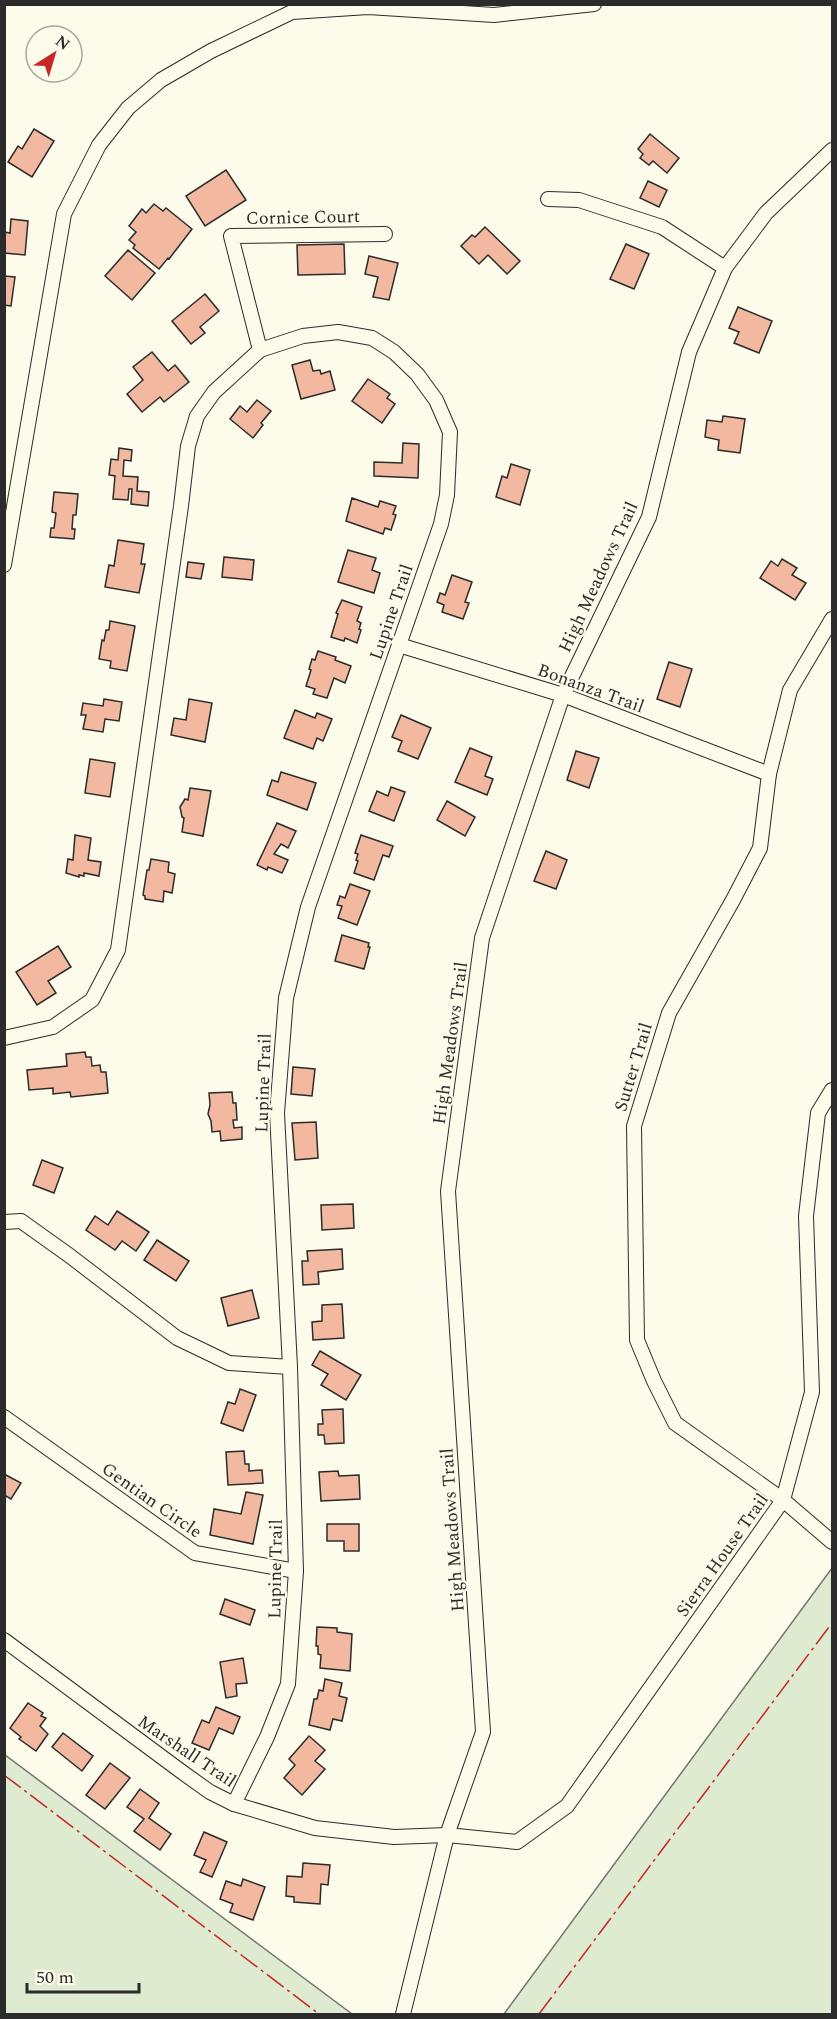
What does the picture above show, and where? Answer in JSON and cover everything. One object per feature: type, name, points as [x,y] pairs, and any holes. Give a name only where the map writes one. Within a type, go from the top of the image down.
[{"type":"street","points":[[4,565],[64,214],[99,145],[128,108],[161,80],[211,51],[292,12],[368,7],[495,15],[594,4]]},
{"type":"street","name":"High Meadows Trail","points":[[403,2014],[447,1835],[483,1732],[448,1191],[482,938],[563,695],[649,517],[689,352],[725,268],[766,213],[832,150]]},
{"type":"street","points":[[548,200],[579,200],[662,227],[725,268]]},
{"type":"street","name":"Cornice Court","points":[[260,350],[231,236],[385,234]]},
{"type":"street","name":"Lupine Trail","points":[[4,1038],[53,1027],[93,1000],[118,950],[188,446],[197,416],[214,392],[260,350],[303,336],[338,332],[372,338],[394,352],[417,374],[436,400],[450,432],[447,495],[441,524],[308,907],[286,998],[277,1113],[290,1367],[296,1571],[288,1684],[267,1737],[234,1804]]},
{"type":"street","name":"Sutter Trail","points":[[832,620],[790,690],[769,774],[760,848],[669,1013],[634,1126],[637,1340],[654,1381],[675,1423],[783,1500],[832,1542]]},
{"type":"street","name":"Bonanza Trail","points":[[399,645],[563,695],[769,774]]},
{"type":"street","name":"Sierra House Trail","points":[[447,1835],[517,1842],[567,1806],[783,1500],[812,1392],[806,1216],[818,1113],[832,1090]]},
{"type":"street","points":[[4,1222],[21,1221],[177,1338],[229,1363],[290,1367]]},
{"type":"street","name":"Gentian Circle","points":[[4,1417],[195,1554],[296,1571]]},
{"type":"street","name":"Marshall Trail","points":[[4,1640],[210,1792],[234,1804],[315,1828],[394,1837],[447,1835]]},
{"type":"green space","points":[[832,1568],[832,2014],[504,2014]]},
{"type":"green space","points":[[5,1755],[352,2014],[5,2014]]},
{"type":"building","points":[[34,129],[54,141],[32,177],[8,162],[18,146],[22,149]]},
{"type":"building","points":[[650,134],[679,158],[667,173],[653,161],[649,165],[640,158],[643,154],[638,149]]},
{"type":"building","points":[[226,170],[246,200],[205,226],[186,196]]},
{"type":"building","points":[[648,181],[667,190],[659,207],[640,198]]},
{"type":"building","points":[[154,204],[163,211],[166,208],[192,229],[159,269],[133,248],[135,245],[129,240],[136,232],[129,226],[142,209],[146,213]]},
{"type":"building","points":[[11,219],[28,221],[25,255],[4,253],[4,232],[10,233]]},
{"type":"building","points":[[485,227],[520,261],[507,274],[488,255],[479,264],[461,246]]},
{"type":"building","points":[[344,244],[345,274],[298,275],[297,245]]},
{"type":"building","points":[[626,244],[649,254],[634,289],[610,279]]},
{"type":"building","points":[[128,250],[155,273],[132,300],[105,276]]},
{"type":"building","points":[[369,256],[398,263],[389,300],[373,297],[378,277],[365,274]]},
{"type":"building","points":[[4,276],[15,277],[11,306],[4,305]]},
{"type":"building","points":[[205,294],[219,311],[200,327],[205,333],[191,344],[172,321]]},
{"type":"building","points":[[738,307],[772,321],[759,353],[734,343],[739,332],[729,328]]},
{"type":"building","points":[[152,352],[168,371],[175,365],[189,382],[164,402],[160,397],[142,412],[127,394],[143,380],[133,367]]},
{"type":"building","points":[[310,360],[313,371],[320,370],[321,374],[330,371],[335,390],[301,399],[292,365]]},
{"type":"building","points":[[368,379],[390,394],[387,398],[395,404],[382,423],[352,401]]},
{"type":"building","points":[[257,400],[271,411],[253,438],[230,419],[240,406],[247,412]]},
{"type":"building","points":[[723,416],[745,419],[740,453],[718,450],[719,440],[705,437],[707,420],[722,422]]},
{"type":"building","points":[[403,443],[419,444],[418,478],[374,476],[374,462],[402,463]]},
{"type":"building","points":[[119,448],[132,450],[131,461],[124,460],[123,476],[138,477],[137,491],[149,492],[148,506],[131,504],[132,489],[129,489],[128,500],[113,499],[115,476],[109,475],[111,459],[118,460]]},
{"type":"building","points":[[511,464],[530,470],[520,505],[496,497],[502,476],[507,478]]},
{"type":"building","points":[[54,492],[78,494],[76,515],[73,515],[74,539],[50,537],[56,513],[52,512]]},
{"type":"building","points":[[352,498],[378,507],[380,501],[396,506],[393,514],[396,515],[391,530],[385,528],[383,534],[346,521]]},
{"type":"building","points":[[118,540],[144,544],[141,564],[145,564],[139,593],[105,587],[109,565],[114,566]]},
{"type":"building","points":[[348,550],[376,558],[372,570],[380,573],[374,593],[338,582]]},
{"type":"building","points":[[224,557],[254,560],[252,580],[222,577]]},
{"type":"building","points":[[782,559],[797,568],[792,575],[806,583],[795,600],[760,578],[771,561],[778,566]]},
{"type":"building","points":[[188,562],[204,564],[201,579],[186,577]]},
{"type":"building","points":[[452,575],[472,582],[465,602],[469,603],[463,619],[442,612],[444,605],[437,602],[440,593],[445,595]]},
{"type":"building","points":[[342,600],[362,607],[357,621],[361,623],[359,629],[361,630],[357,643],[345,638],[344,641],[331,637],[338,614],[336,613]]},
{"type":"building","points":[[110,621],[135,626],[127,671],[110,668],[111,661],[99,659],[102,640],[104,641],[106,630],[109,630]]},
{"type":"building","points":[[318,651],[336,657],[335,660],[351,666],[345,683],[334,678],[327,698],[313,694],[315,689],[306,686],[312,659],[315,660]]},
{"type":"building","points":[[669,662],[692,669],[680,707],[657,699]]},
{"type":"building","points":[[104,699],[122,702],[119,721],[105,719],[103,732],[83,729],[86,715],[81,715],[83,703],[103,706]]},
{"type":"building","points":[[189,699],[212,703],[205,742],[171,735],[174,718],[186,720]]},
{"type":"building","points":[[295,710],[315,718],[317,713],[332,719],[323,741],[317,738],[313,749],[284,738]]},
{"type":"building","points":[[401,715],[431,728],[418,759],[398,751],[402,741],[392,737]]},
{"type":"building","points":[[470,748],[492,757],[485,776],[493,779],[487,795],[455,782]]},
{"type":"building","points":[[576,751],[599,758],[589,788],[567,780]]},
{"type":"building","points":[[90,759],[115,763],[110,797],[85,793]]},
{"type":"building","points":[[281,772],[316,783],[307,810],[267,795],[272,780],[278,782]]},
{"type":"building","points":[[391,787],[405,792],[394,821],[369,811],[377,791],[388,796]]},
{"type":"building","points":[[190,788],[211,791],[203,836],[182,832],[184,818],[180,807],[185,799],[188,800]]},
{"type":"building","points":[[447,801],[475,817],[465,836],[437,820]]},
{"type":"building","points":[[277,823],[296,831],[288,848],[281,844],[274,854],[288,860],[282,873],[257,865]]},
{"type":"building","points":[[75,835],[91,838],[88,860],[101,862],[99,876],[84,873],[84,876],[79,875],[79,877],[66,873],[68,859],[73,860]]},
{"type":"building","points":[[361,835],[393,846],[389,857],[383,855],[374,880],[354,873],[358,861],[356,860],[358,854],[355,853]]},
{"type":"building","points":[[546,851],[567,860],[556,889],[534,881]]},
{"type":"building","points":[[151,859],[169,862],[168,872],[175,874],[172,893],[164,891],[163,902],[145,899],[143,895]]},
{"type":"building","points":[[350,884],[370,891],[357,925],[338,918],[342,906],[337,905],[340,896],[345,898]]},
{"type":"building","points":[[342,935],[369,943],[364,969],[335,961]]},
{"type":"building","points":[[58,946],[71,967],[48,981],[56,993],[37,1005],[16,972]]},
{"type":"building","points":[[85,1052],[86,1057],[91,1057],[92,1066],[100,1065],[101,1072],[106,1072],[108,1093],[71,1097],[70,1092],[53,1094],[53,1088],[29,1090],[27,1070],[67,1066],[66,1054]]},
{"type":"building","points":[[293,1067],[315,1069],[312,1096],[291,1094]]},
{"type":"building","points":[[232,1092],[233,1103],[236,1103],[237,1120],[233,1120],[234,1128],[242,1127],[242,1139],[221,1141],[220,1131],[212,1132],[208,1114],[209,1093]]},
{"type":"building","points":[[316,1122],[318,1158],[295,1160],[292,1123]]},
{"type":"building","points":[[42,1160],[63,1168],[54,1193],[33,1185]]},
{"type":"building","points":[[353,1204],[354,1228],[322,1230],[321,1205]]},
{"type":"building","points":[[117,1211],[149,1232],[136,1251],[122,1241],[115,1250],[86,1230],[95,1216],[108,1225]]},
{"type":"building","points":[[157,1240],[189,1261],[176,1281],[144,1260]]},
{"type":"building","points":[[342,1249],[343,1269],[318,1272],[319,1284],[303,1285],[302,1261],[308,1261],[307,1251]]},
{"type":"building","points":[[252,1290],[259,1318],[228,1326],[221,1298]]},
{"type":"building","points":[[342,1304],[344,1338],[313,1340],[312,1322],[322,1321],[322,1305]]},
{"type":"building","points":[[320,1351],[361,1375],[346,1400],[321,1385],[328,1374],[312,1365]]},
{"type":"building","points":[[240,1389],[256,1395],[243,1431],[221,1423],[228,1402],[235,1404]]},
{"type":"building","points":[[343,1409],[344,1443],[325,1444],[324,1435],[318,1435],[318,1424],[323,1424],[322,1410]]},
{"type":"building","points":[[244,1451],[245,1464],[249,1464],[249,1471],[262,1470],[263,1483],[228,1485],[226,1452]]},
{"type":"building","points":[[338,1471],[339,1476],[359,1475],[360,1499],[321,1501],[319,1472]]},
{"type":"building","points":[[4,1474],[21,1483],[11,1499],[4,1495]]},
{"type":"building","points":[[246,1492],[263,1495],[253,1544],[210,1535],[214,1509],[241,1514]]},
{"type":"building","points":[[327,1524],[359,1524],[359,1551],[344,1551],[344,1541],[327,1541]]},
{"type":"building","points":[[225,1599],[255,1610],[250,1625],[220,1614]]},
{"type":"building","points":[[317,1627],[337,1628],[337,1632],[352,1634],[350,1671],[320,1668],[321,1655],[318,1654],[318,1646],[316,1646]]},
{"type":"building","points":[[243,1658],[247,1683],[236,1684],[237,1696],[226,1698],[220,1662]]},
{"type":"building","points":[[325,1679],[342,1683],[339,1696],[347,1698],[342,1721],[333,1719],[330,1730],[309,1725],[314,1699],[317,1699],[319,1690],[323,1691]]},
{"type":"building","points":[[28,1703],[43,1713],[41,1716],[46,1718],[40,1726],[48,1734],[36,1751],[19,1739],[21,1737],[10,1728]]},
{"type":"building","points":[[216,1707],[240,1717],[233,1734],[219,1728],[209,1750],[192,1743],[202,1720],[209,1723]]},
{"type":"building","points":[[63,1733],[93,1756],[82,1771],[52,1747]]},
{"type":"building","points":[[309,1736],[325,1750],[315,1761],[325,1769],[302,1795],[284,1778],[295,1765],[289,1759]]},
{"type":"building","points":[[110,1763],[130,1778],[105,1809],[86,1795]]},
{"type":"building","points":[[140,1789],[159,1803],[149,1818],[171,1834],[160,1850],[134,1831],[144,1819],[127,1807]]},
{"type":"building","points":[[204,1832],[227,1842],[212,1877],[200,1872],[206,1860],[194,1855]]},
{"type":"building","points":[[303,1863],[330,1865],[328,1885],[321,1884],[320,1904],[294,1902],[294,1897],[286,1896],[287,1876],[302,1877]]},
{"type":"building","points":[[243,1879],[265,1887],[253,1920],[230,1912],[233,1904],[220,1899],[226,1881],[241,1886]]},
{"type":"power","points":[[539,2014],[832,1623]]},
{"type":"power","points":[[4,1775],[319,2014]]}]
